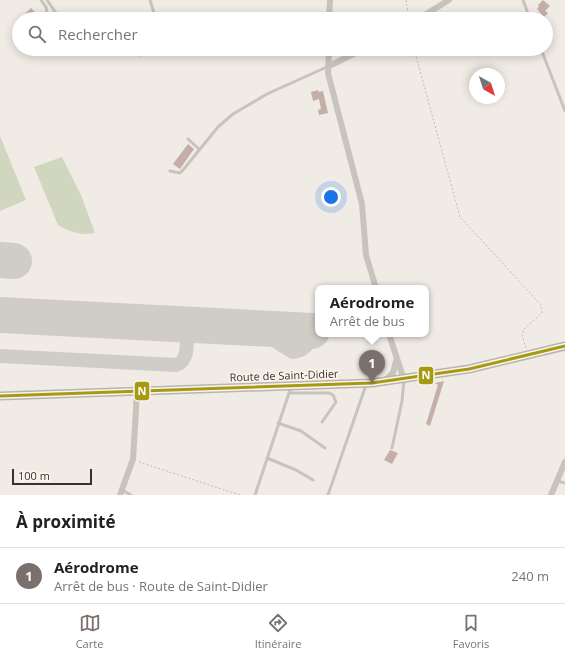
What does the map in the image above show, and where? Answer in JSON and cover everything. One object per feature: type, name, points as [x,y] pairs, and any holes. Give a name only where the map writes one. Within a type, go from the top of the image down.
[{"type":"main road","name":"Route de Saint-Didier","points":[[1,398],[138,392],[290,390],[383,382],[469,369],[565,346]]},
{"type":"street","points":[[329,12],[330,0]]},
{"type":"street","points":[[429,12],[449,0]]},
{"type":"street","points":[[329,56],[328,73],[362,204],[366,255],[375,285]]},
{"type":"street","points":[[329,66],[350,56]]},
{"type":"street","points":[[390,337],[396,364],[402,380]]},
{"type":"street","points":[[383,382],[393,373],[396,364]]},
{"type":"street","points":[[121,493],[133,459],[138,392]]},
{"type":"street","points":[[551,495],[556,480],[565,462]]},
{"type":"lane","points":[[41,0],[47,12]]},
{"type":"lane","points":[[47,0],[55,12]]},
{"type":"lane","points":[[150,0],[154,12]]},
{"type":"lane","points":[[523,0],[527,12]]},
{"type":"lane","points":[[544,56],[565,111]]},
{"type":"lane","points":[[170,171],[180,173],[199,148],[218,127],[246,105],[329,66]]},
{"type":"lane","points":[[188,139],[199,148]]},
{"type":"lane","points":[[392,448],[402,401],[402,380]]},
{"type":"lane","points":[[328,495],[332,480],[365,390],[366,383]]},
{"type":"lane","points":[[255,495],[290,390],[329,393],[333,395],[336,402],[322,422]]},
{"type":"lane","points":[[278,423],[301,431],[325,448]]},
{"type":"lane","points":[[267,458],[296,470],[313,480]]},
{"type":"lane","points":[[556,480],[565,483]]},
{"type":"lane","points":[[121,493],[131,495]]},
{"type":"path","points":[[406,0],[408,12]]},
{"type":"path","points":[[416,56],[460,217],[541,305],[542,313],[524,329],[522,335],[526,355]]},
{"type":"path","points":[[133,459],[240,495]]},
{"type":"green space","points":[[0,136],[26,200],[0,211]]},
{"type":"green space","points":[[62,157],[81,195],[95,233],[76,233],[58,225],[34,167]]},
{"type":"building","points":[[543,0],[550,6],[545,11],[546,12],[540,12],[537,9],[539,6],[538,5]]},
{"type":"building","points":[[31,8],[35,12],[27,12]]},
{"type":"building","points":[[318,90],[319,92],[323,91],[328,113],[319,115],[318,110],[321,109],[319,99],[313,101],[311,92]]},
{"type":"building","points":[[188,144],[194,149],[180,169],[173,164]]},
{"type":"building","points":[[444,381],[430,426],[426,424],[438,385],[435,383]]},
{"type":"building","points":[[390,450],[398,453],[392,464],[384,460]]},
{"type":"taxiway","points":[[0,356],[176,365],[181,362],[186,354],[186,325]]},
{"type":"taxiway","points":[[254,328],[293,352],[301,350],[307,345],[309,342],[309,335],[307,331]]},
{"type":"runway","points":[[0,260],[14,261]]},
{"type":"runway","points":[[0,315],[312,331]]},
{"type":"transit line","name":"N","points":[[0,396],[372,383],[469,369],[565,346]]},
{"type":"place","name":"Aérodrome","points":[[372,383]]}]
